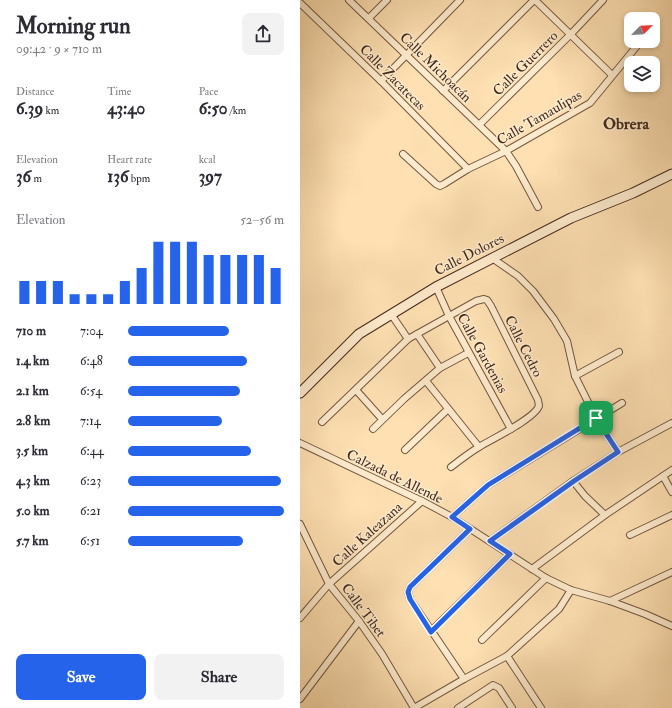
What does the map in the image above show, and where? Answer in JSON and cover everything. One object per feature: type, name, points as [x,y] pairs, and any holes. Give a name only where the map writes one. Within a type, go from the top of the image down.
[{"type":"street","name":"Calle Michoacán","points":[[349,0],[506,151],[516,166],[538,207]]},
{"type":"street","points":[[369,18],[387,0]]},
{"type":"street","points":[[381,81],[460,0]]},
{"type":"street","points":[[443,91],[534,0],[612,75]]},
{"type":"street","name":"Calle Guerrero","points":[[479,125],[571,34],[603,0]]},
{"type":"street","name":"Calle Zacatecas","points":[[300,3],[468,168]]},
{"type":"street","name":"Calle Tamaulipas","points":[[403,154],[439,185],[444,184],[468,168],[506,151],[586,106],[596,97],[635,48]]},
{"type":"street","name":"Calle Dolores","points":[[300,393],[354,339],[391,314],[436,287],[571,218],[633,193],[672,174]]},
{"type":"street","points":[[492,258],[518,276],[533,291],[554,319],[567,341],[575,376],[596,418],[618,452]]},
{"type":"street","name":"Calle Gardenias","points":[[436,287],[448,316],[511,429]]},
{"type":"street","name":"Calle Cedro","points":[[448,316],[476,301],[484,299],[487,300],[491,306],[538,400],[539,406],[535,412],[511,429]]},
{"type":"street","points":[[391,314],[408,339]]},
{"type":"street","points":[[322,422],[408,339],[448,316]]},
{"type":"street","points":[[417,334],[440,368]]},
{"type":"street","points":[[575,376],[618,352]]},
{"type":"street","points":[[374,429],[382,419],[440,368],[468,353]]},
{"type":"street","points":[[426,381],[479,447]]},
{"type":"street","points":[[356,390],[382,419]]},
{"type":"street","points":[[452,517],[488,485],[622,402]]},
{"type":"street","points":[[405,450],[448,408]]},
{"type":"street","points":[[490,541],[574,481],[618,452],[672,423]]},
{"type":"street","points":[[451,467],[479,447],[511,429]]},
{"type":"street","name":"Calzada de Allende","points":[[300,443],[422,501],[452,517],[546,578],[571,590],[610,601],[666,622],[672,626]]},
{"type":"street","points":[[532,569],[605,515],[672,470]]},
{"type":"street","points":[[663,476],[672,492]]},
{"type":"street","points":[[574,481],[585,496],[605,515]]},
{"type":"street","name":"Calle Kaleazana","points":[[300,618],[329,584],[422,501]]},
{"type":"street","points":[[630,535],[672,515]]},
{"type":"street","name":"Calle Tibet","points":[[300,524],[329,584],[359,621],[382,654],[414,708]]},
{"type":"street","points":[[464,679],[431,632],[410,599],[408,592],[410,587],[470,529]]},
{"type":"street","points":[[431,632],[510,554]]},
{"type":"street","points":[[610,601],[672,572]]},
{"type":"street","points":[[482,640],[546,578]]},
{"type":"street","points":[[414,708],[507,656],[559,609],[571,590]]},
{"type":"street","points":[[666,622],[672,619]]},
{"type":"street","points":[[300,699],[359,621]]},
{"type":"street","points":[[507,656],[541,708]]},
{"type":"street","points":[[462,707],[493,685],[499,688],[512,708]]},
{"type":"district","name":"Obrera","points":[[626,123]]},
{"type":"route","points":[[596,418],[618,452],[574,481],[490,541],[510,554],[431,632],[408,596],[408,589],[470,529],[452,517],[488,485],[596,418]]}]
